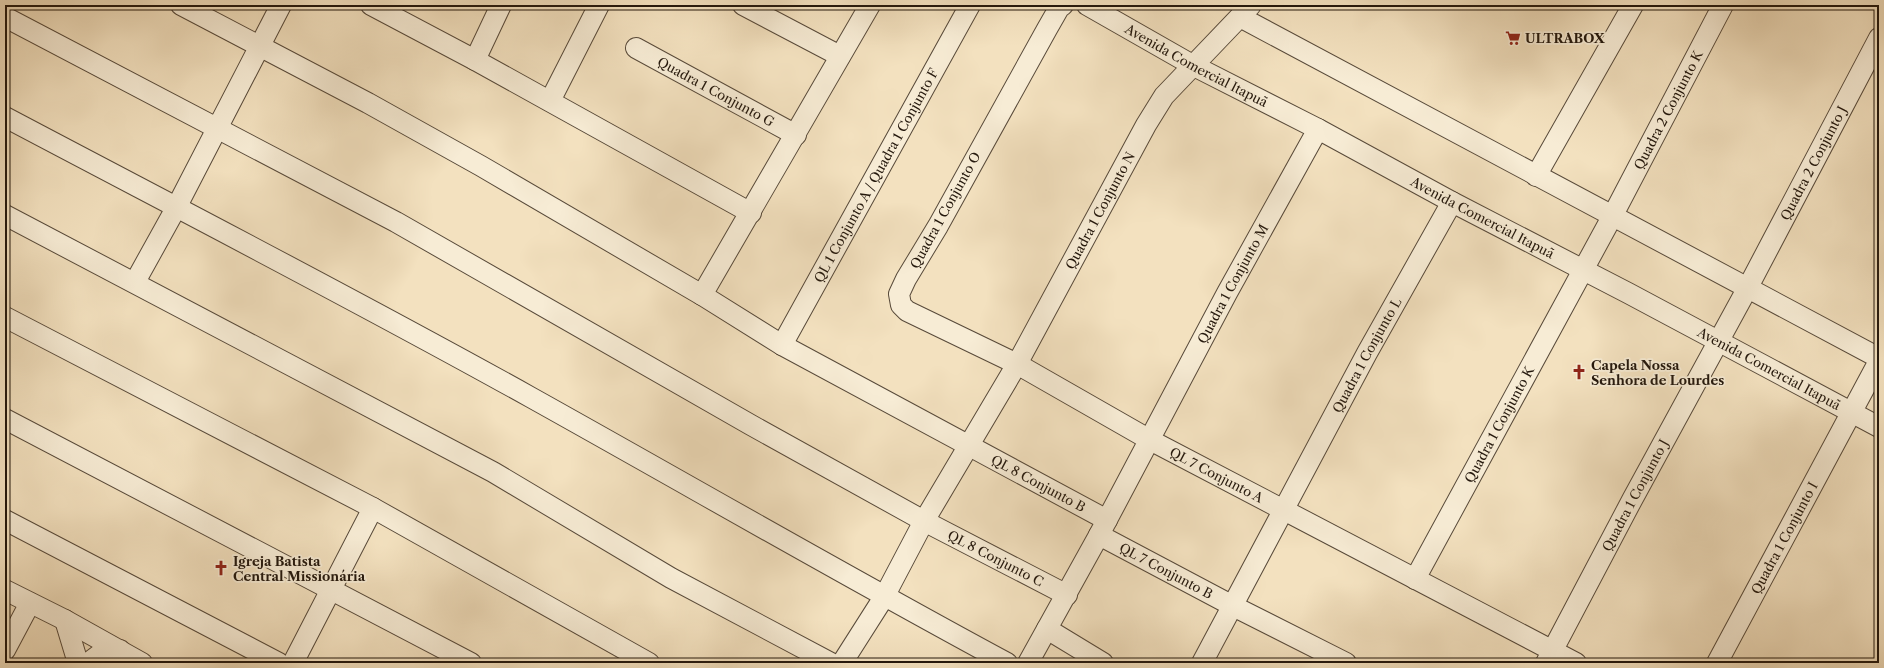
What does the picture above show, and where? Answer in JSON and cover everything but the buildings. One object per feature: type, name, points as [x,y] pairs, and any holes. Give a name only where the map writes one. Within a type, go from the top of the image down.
[{"type":"street","name":"QL 8 Conjunto B","points":[[181,5],[368,103],[474,162],[702,295],[782,345],[969,446],[1103,528]]},
{"type":"street","points":[[135,282],[176,208],[281,5]]},
{"type":"street","points":[[475,60],[501,5]]},
{"type":"street","points":[[550,101],[599,5]]},
{"type":"street","points":[[702,295],[751,213],[870,5]]},
{"type":"street","name":"QL 1 Conjunto A / Quadra 1 Conjunto F","points":[[782,345],[970,5]]},
{"type":"street","name":"Quadra 1 Conjunto O","points":[[1017,364],[907,311],[901,305],[899,294],[1046,29],[1059,8],[1063,5]]},
{"type":"street","name":"Avenida Comercial Itapuã","points":[[1087,5],[1194,66],[1318,129],[1452,202],[1879,427]]},
{"type":"street","points":[[1536,176],[1633,5]]},
{"type":"street","name":"Quadra 2 Conjunto K","points":[[1583,270],[1723,5]]},
{"type":"street","points":[[750,7],[840,56]]},
{"type":"street","points":[[384,8],[751,213]]},
{"type":"street","points":[[1246,11],[1536,176],[1613,215],[1879,359]]},
{"type":"street","name":"Quadra 1 Conjunto N","points":[[842,663],[884,597],[924,521],[1017,364],[1146,124],[1164,96],[1246,11]]},
{"type":"street","name":"QL 8 Conjunto C","points":[[5,17],[396,222],[924,521],[1067,594]]},
{"type":"street","name":"Quadra 2 Conjunto J","points":[[1718,341],[1879,38]]},
{"type":"street","name":"Quadra 1 Conjunto G","points":[[636,48],[796,134]]},
{"type":"street","points":[[5,117],[353,301],[524,394],[884,597],[1007,663]]},
{"type":"street","name":"Quadra 1 Conjunto M","points":[[1028,663],[1103,528],[1227,293],[1318,129]]},
{"type":"street","name":"Quadra 1 Conjunto L","points":[[1202,663],[1283,509],[1452,202]]},
{"type":"street","points":[[5,215],[135,282],[493,472],[671,578],[831,663]]},
{"type":"street","name":"Quadra 1 Conjunto K","points":[[1415,579],[1583,270]]},
{"type":"street","points":[[5,317],[373,508],[649,663]]},
{"type":"street","name":"Quadra 1 Conjunto J","points":[[1550,657],[1632,500],[1718,341]]},
{"type":"street","name":"Quadra 1 Conjunto I","points":[[1717,663],[1879,359]]},
{"type":"street","name":"QL 7 Conjunto A","points":[[1017,364],[1150,440],[1415,579],[1550,657],[1576,663]]},
{"type":"street","points":[[5,419],[471,663]]},
{"type":"street","points":[[293,663],[373,508]]},
{"type":"street","points":[[5,520],[279,663]]},
{"type":"street","name":"QL 7 Conjunto B","points":[[1103,528],[1233,606],[1346,663]]},
{"type":"street","points":[[5,590],[65,620],[142,663]]},
{"type":"street","points":[[5,650],[30,603]]},
{"type":"street","points":[[65,620],[78,663]]},
{"type":"street","points":[[1047,630],[1103,663]]},
{"type":"street","points":[[88,663],[100,654],[120,650]]},
{"type":"place","name":"ULTRABOX","points":[[1513,38]]},
{"type":"place","name":"Capela Nossa Senhora de Lourdes","points":[[1579,372]]},
{"type":"place","name":"Igreja Batista Central Missionária","points":[[221,568]]}]
